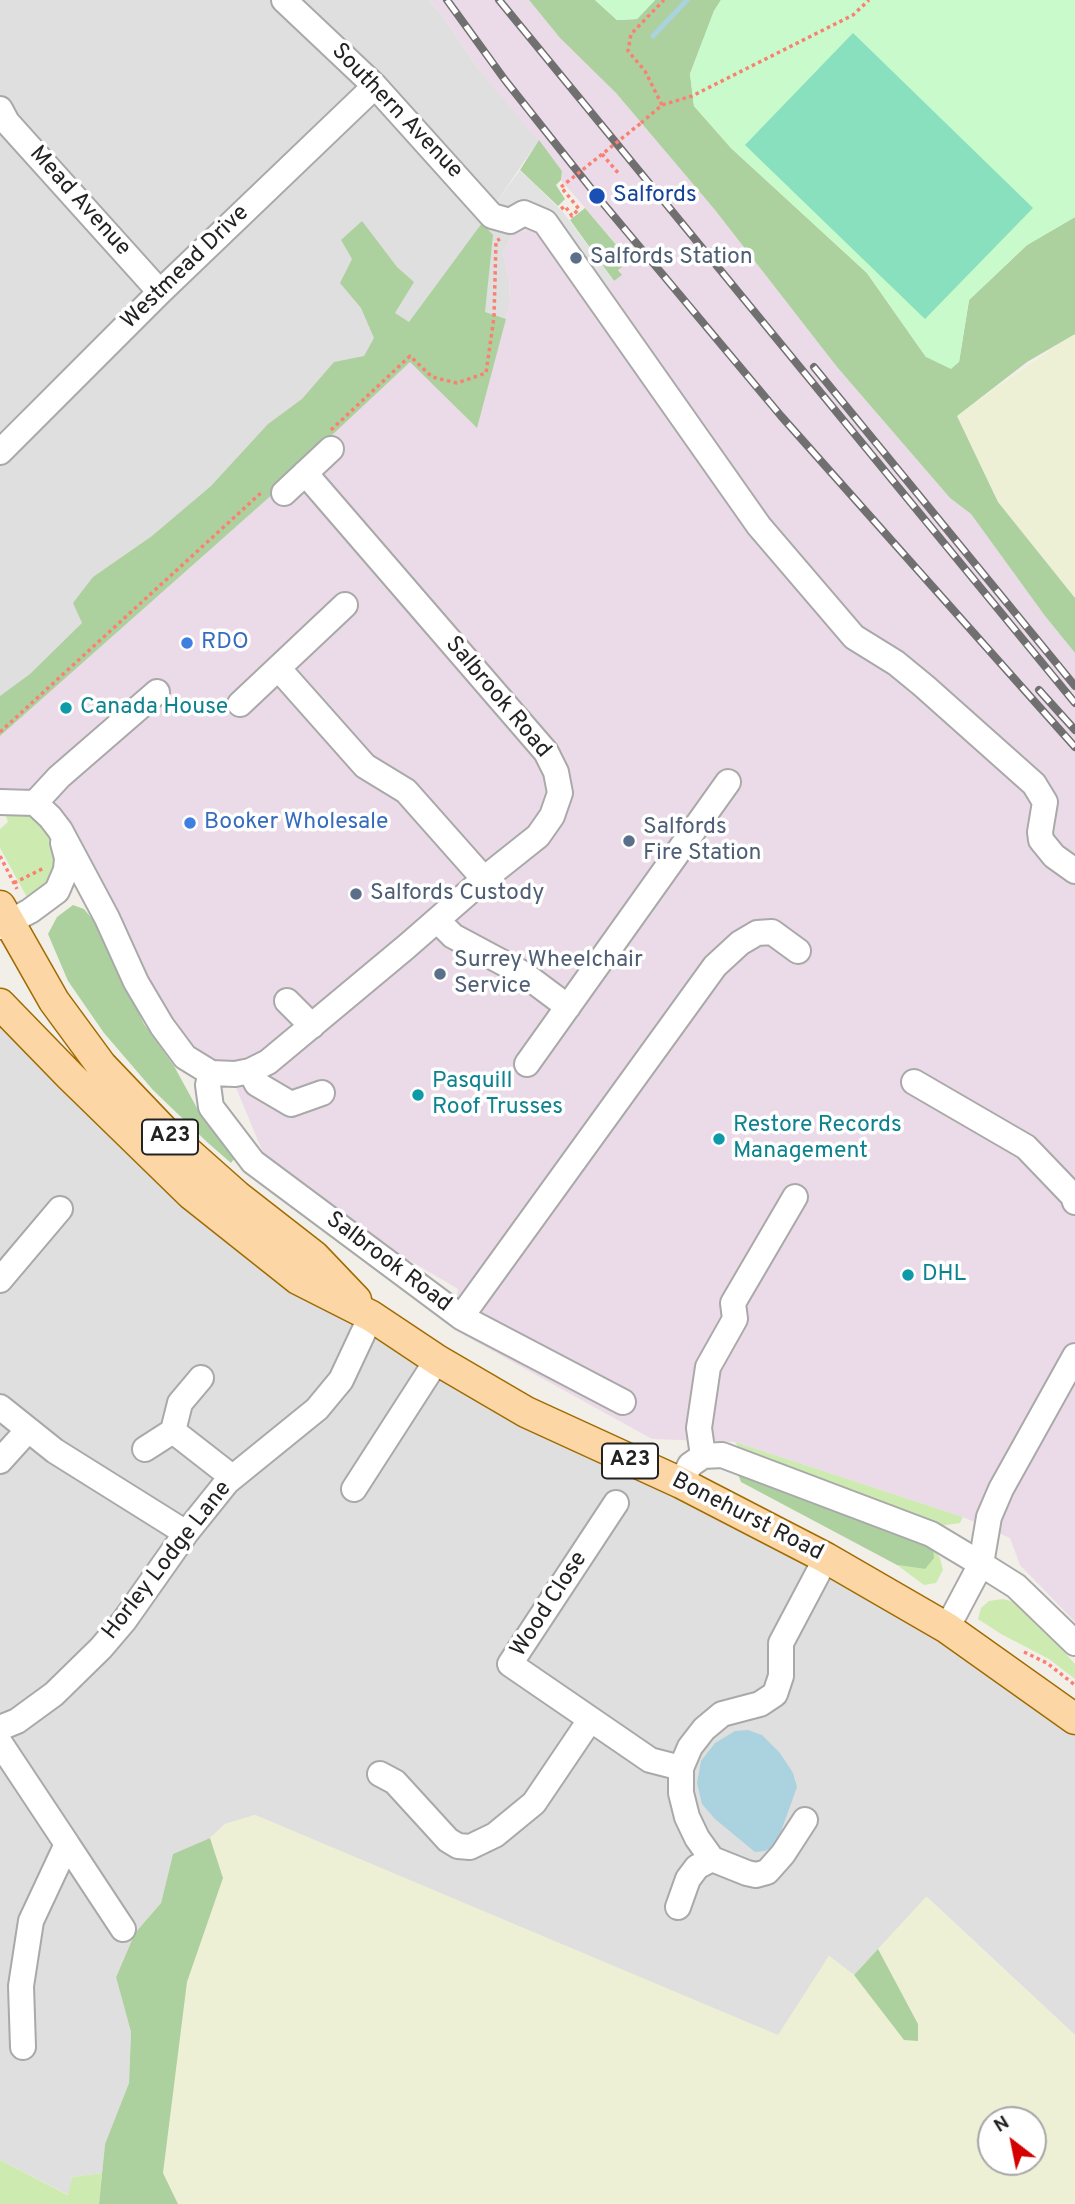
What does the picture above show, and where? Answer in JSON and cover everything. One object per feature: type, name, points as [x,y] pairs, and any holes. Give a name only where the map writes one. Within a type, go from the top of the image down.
[{"type":"main road","name":"Bonehurst Road","points":[[3,919],[54,1001],[101,1065],[165,1132],[237,1196],[314,1256],[371,1315]]},
{"type":"main road","name":"Bonehurst Road","points":[[0,1004],[71,1077],[208,1209],[298,1279],[371,1315],[437,1360],[526,1412],[681,1483],[826,1558],[947,1628],[1075,1718]]},
{"type":"street","name":"Southern Avenue","points":[[284,0],[375,86],[492,216],[510,221],[524,213],[545,222],[759,526],[854,637],[896,663],[924,686],[1034,785],[1045,802],[1041,840],[1054,856],[1075,871]]},
{"type":"street","name":"Westmead Drive","points":[[0,452],[160,292],[375,86]]},
{"type":"street","name":"Mead Avenue","points":[[0,109],[7,122],[160,292]]},
{"type":"street","points":[[284,493],[331,449]]},
{"type":"street","name":"Salbrook Road","points":[[305,473],[546,752],[556,772],[560,793],[552,816],[538,836],[268,1062],[250,1071],[235,1074],[211,1073],[208,1085],[211,1107],[253,1163],[461,1317],[622,1402]]},
{"type":"street","points":[[240,704],[345,606]]},
{"type":"street","points":[[278,668],[365,766],[406,791],[484,879]]},
{"type":"street","points":[[35,803],[60,777],[157,692]]},
{"type":"street","points":[[527,1064],[728,782]]},
{"type":"street","points":[[0,802],[35,803],[50,817],[60,830],[107,918],[136,982],[162,1026],[185,1057],[211,1073]]},
{"type":"street","points":[[3,919],[57,891],[66,870],[67,858],[60,830]]},
{"type":"street","points":[[57,891],[85,899],[107,918]]},
{"type":"street","points":[[437,920],[453,936],[524,974],[568,1007]]},
{"type":"street","points":[[461,1317],[715,966],[740,943],[757,933],[772,932],[798,951]]},
{"type":"street","points":[[287,1001],[312,1026]]},
{"type":"street","points":[[250,1071],[257,1084],[291,1104],[321,1093]]},
{"type":"street","points":[[914,1082],[1026,1147],[1073,1196],[1075,1202]]},
{"type":"street","points":[[703,1456],[699,1428],[708,1367],[735,1319],[733,1303],[794,1197]]},
{"type":"street","points":[[0,1280],[60,1209]]},
{"type":"street","name":"Horley Lodge Lane","points":[[0,1728],[17,1721],[54,1694],[101,1648],[124,1621],[186,1533],[232,1477],[317,1409],[341,1380],[371,1315]]},
{"type":"street","points":[[947,1628],[981,1564],[989,1517],[1001,1489],[1075,1356]]},
{"type":"street","points":[[354,1489],[437,1360]]},
{"type":"street","points":[[145,1450],[173,1431],[180,1403],[201,1378]]},
{"type":"street","points":[[0,1408],[55,1451],[186,1533]]},
{"type":"street","points":[[0,1461],[28,1430]]},
{"type":"street","points":[[173,1431],[232,1477]]},
{"type":"street","points":[[681,1483],[690,1465],[703,1456],[722,1455],[932,1534],[1016,1586],[1075,1643]]},
{"type":"street","name":"Wood Close","points":[[590,1720],[510,1664],[616,1503]]},
{"type":"street","points":[[805,1820],[783,1854],[767,1872],[756,1875],[747,1873],[712,1859],[697,1838],[687,1817],[681,1793],[681,1768],[691,1747],[713,1721],[722,1714],[760,1704],[775,1694],[781,1676],[782,1643],[826,1558]]},
{"type":"street","points":[[380,1774],[395,1782],[447,1840],[457,1846],[470,1847],[495,1835],[534,1803],[590,1720],[650,1760],[681,1768]]},
{"type":"street","points":[[0,1743],[122,1929]]},
{"type":"street","points":[[23,2047],[21,1986],[31,1921],[67,1844]]},
{"type":"street","points":[[678,1906],[688,1879],[697,1867],[712,1859]]},
{"type":"path","points":[[662,105],[645,71],[628,51],[631,34],[664,0]]},
{"type":"path","points":[[576,206],[562,187],[662,105],[692,96],[853,15],[869,0]]},
{"type":"path","points":[[602,154],[619,174]]},
{"type":"shaded area","points":[[0,0],[429,0],[478,68],[539,140],[497,201],[513,234],[503,253],[509,279],[510,303],[500,341],[0,736]]},
{"type":"shaded area","points":[[429,0],[529,0],[560,38],[616,93],[715,210],[837,367],[950,498],[971,514],[1075,653],[1075,1622],[1020,1565],[1010,1538],[963,1517],[735,1442],[652,1439],[453,1329],[458,1289],[409,1260],[406,1264],[307,1191],[264,1155],[227,1066],[196,1055],[169,1018],[44,796],[27,789],[0,788],[0,736],[275,492],[411,362],[476,427],[510,303],[509,279],[503,253],[513,234],[531,230],[539,234],[587,300],[621,275],[616,260],[624,253],[561,180],[562,171],[478,68]]},
{"type":"shaded area","name":"Salfords Station","points":[[520,170],[563,212],[614,281],[587,300],[539,234],[531,230],[513,234],[497,201]]},
{"type":"shaded area","points":[[0,1004],[217,1216],[872,1599],[940,1642],[1075,1736],[1075,2035],[927,1897],[854,1975],[829,1956],[778,2036],[255,1815],[225,1824],[210,1838],[173,1854],[161,1903],[135,1933],[116,1976],[131,2032],[129,2083],[105,2144],[102,2173],[72,2177],[69,2195],[0,2160]]},
{"type":"green space","points":[[529,0],[595,0],[617,20],[637,19],[655,0],[721,0],[714,11],[690,74],[694,106],[731,148],[867,273],[926,357],[959,362],[969,300],[1027,245],[1075,217],[1075,334],[1027,362],[957,416],[998,502],[1075,598],[1075,653],[971,514],[950,498],[837,367],[715,210],[616,93],[560,38]]},
{"type":"green space","points":[[595,0],[655,0],[637,19],[617,20]]},
{"type":"green space","points":[[721,0],[1075,0],[1075,217],[1027,245],[969,300],[959,362],[951,369],[926,357],[867,273],[731,148],[694,106],[690,74],[714,11]]},
{"type":"green space","points":[[853,33],[1033,208],[925,319],[745,145]]},
{"type":"green space","points":[[539,140],[562,171],[561,180],[556,185],[565,199],[558,206],[520,170]]},
{"type":"green space","points":[[585,208],[624,254],[616,260],[622,267],[618,270],[622,275],[614,281],[570,220]]},
{"type":"green space","points":[[362,221],[397,267],[414,282],[395,313],[409,322],[482,223],[493,235],[485,312],[506,319],[477,428],[410,362],[275,492],[0,736],[0,696],[30,674],[82,623],[73,603],[93,577],[152,536],[211,486],[268,424],[302,399],[334,362],[364,356],[374,338],[361,308],[340,283],[352,259],[341,240]]},
{"type":"green space","points":[[1075,333],[1075,598],[998,502],[957,415]]},
{"type":"green space","points":[[27,812],[44,827],[59,856],[52,879],[29,901],[0,848],[0,829],[8,822],[5,814]]},
{"type":"green space","points":[[73,905],[84,909],[94,921],[144,1024],[174,1066],[203,1119],[213,1120],[237,1155],[231,1163],[153,1090],[104,1033],[68,981],[48,934],[57,917]]},
{"type":"green space","points":[[735,1442],[963,1517],[960,1523],[934,1527],[740,1450]]},
{"type":"green space","points":[[737,1472],[933,1546],[934,1558],[925,1569],[897,1565],[741,1482]]},
{"type":"green space","points":[[933,1546],[943,1570],[936,1583],[924,1585],[897,1565],[925,1569]]},
{"type":"green space","points":[[1003,1599],[1018,1603],[1037,1621],[1075,1664],[1075,1679],[1049,1659],[978,1619],[981,1608],[989,1601]]},
{"type":"green space","points":[[255,1815],[778,2035],[829,1956],[854,1975],[926,1897],[1075,2035],[1075,2204],[178,2204],[163,2173],[187,1982],[223,1878],[210,1838],[225,1824]]},
{"type":"green space","points":[[210,1838],[223,1878],[187,1982],[163,2173],[178,2204],[99,2204],[105,2144],[129,2083],[131,2032],[116,1977],[135,1933],[161,1903],[173,1854]]},
{"type":"green space","points":[[878,1949],[918,2024],[918,2041],[904,2040],[854,1975]]},
{"type":"green space","points":[[0,2160],[68,2195],[72,2177],[102,2173],[99,2204],[0,2204]]},
{"type":"water","points":[[748,1730],[762,1735],[780,1753],[793,1773],[797,1787],[779,1837],[772,1847],[755,1852],[715,1819],[702,1804],[697,1783],[701,1761],[715,1743],[735,1731]]},
{"type":"waterway","points":[[653,36],[687,0]]},
{"type":"railway","points":[[447,0],[505,80],[597,196],[781,416],[1075,747]]},
{"type":"railway","points":[[499,0],[1075,703]]},
{"type":"railway","points":[[814,367],[1075,686]]},
{"type":"railway","points":[[1039,690],[1075,730]]},
{"type":"place","name":"Salfords","points":[[597,196]]},
{"type":"place","name":"Salfords Station","points":[[576,258]]},
{"type":"place","name":"RDO","points":[[187,643]]},
{"type":"place","name":"Canada House","points":[[66,708]]},
{"type":"place","name":"Booker Wholesale","points":[[190,823]]},
{"type":"place","name":"Salfords Fire Station","points":[[629,841]]},
{"type":"place","name":"Salfords Custody","points":[[356,894]]},
{"type":"place","name":"Surrey Wheelchair Service","points":[[440,974]]},
{"type":"place","name":"Pasquill Roof Trusses","points":[[418,1095]]},
{"type":"place","name":"Restore Records Management","points":[[719,1139]]},
{"type":"place","name":"DHL","points":[[908,1275]]}]
